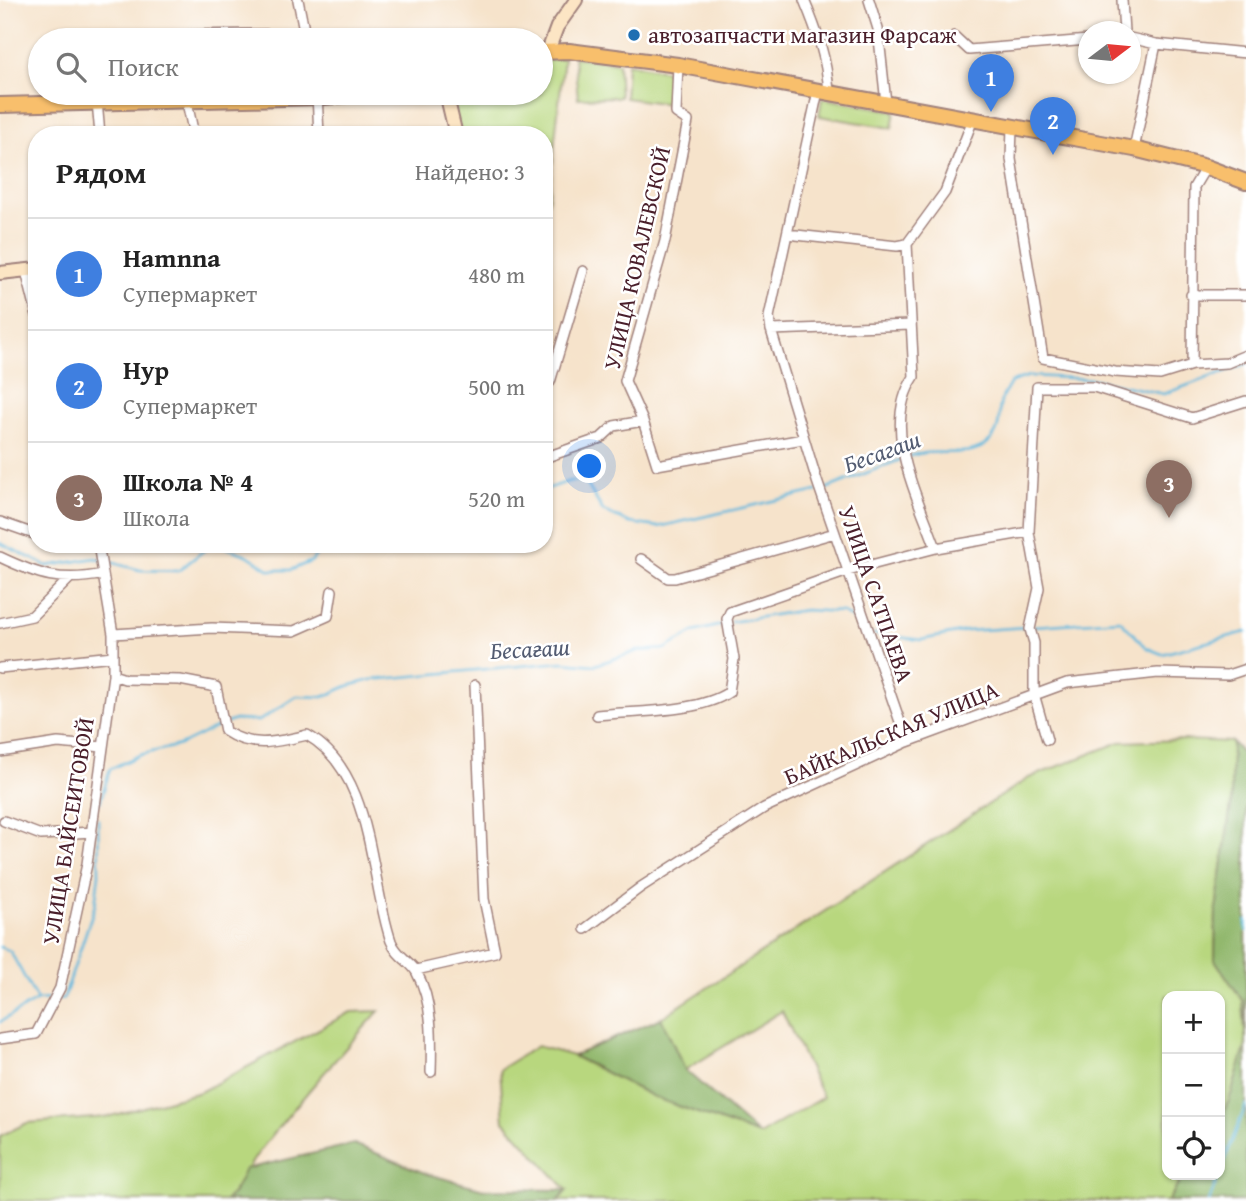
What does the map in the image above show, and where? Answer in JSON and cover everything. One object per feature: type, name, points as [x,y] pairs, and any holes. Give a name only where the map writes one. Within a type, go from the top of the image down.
[{"type":"main road","points":[[553,52],[569,51],[678,65],[1012,126],[1134,149],[1206,167],[1246,182]]},
{"type":"main road","points":[[0,105],[28,104]]},
{"type":"street","points":[[298,0],[304,28]]},
{"type":"street","points":[[553,34],[576,0]]},
{"type":"street","name":"УЛИЦА САТПАЕВА","points":[[804,0],[819,35],[827,68],[769,317],[803,439],[907,742]]},
{"type":"street","points":[[869,0],[878,29],[886,103]]},
{"type":"street","points":[[1122,0],[1123,21]]},
{"type":"street","points":[[954,36],[969,50],[1078,41]]},
{"type":"street","points":[[1141,41],[1246,53]]},
{"type":"street","points":[[1134,149],[1156,44]]},
{"type":"street","name":"УЛИЦА КОВАЛЕВСКОЙ","points":[[643,422],[625,381],[665,241],[688,121],[676,113],[678,65]]},
{"type":"street","points":[[97,105],[99,126]]},
{"type":"street","points":[[189,105],[192,126]]},
{"type":"street","points":[[318,105],[319,126]]},
{"type":"street","points":[[449,105],[454,126]]},
{"type":"street","points":[[936,548],[901,446],[904,392],[914,377],[907,244],[945,192],[974,119]]},
{"type":"street","points":[[1012,126],[1011,159],[1043,358],[1115,372],[1160,375],[1192,365],[1227,363],[1246,355]]},
{"type":"street","points":[[1192,365],[1194,187],[1206,167]]},
{"type":"street","points":[[787,234],[897,246],[907,244]]},
{"type":"street","points":[[0,273],[28,270]]},
{"type":"street","points":[[553,372],[583,271]]},
{"type":"street","points":[[1191,295],[1246,295]]},
{"type":"street","points":[[771,330],[911,325]]},
{"type":"street","points":[[1047,740],[1034,694],[1034,643],[1030,629],[1039,588],[1029,532],[1037,387],[1094,387],[1192,418],[1246,401]]},
{"type":"street","points":[[553,455],[601,438],[614,426],[643,422],[657,465],[803,439]]},
{"type":"street","points":[[0,522],[28,532]]},
{"type":"street","points":[[597,715],[718,699],[729,692],[734,659],[727,619],[730,612],[848,571],[936,548],[1029,532]]},
{"type":"street","points":[[641,559],[668,578],[675,578],[835,533]]},
{"type":"street","name":"УЛИЦА БАЙСЕИТОВОЙ","points":[[0,1039],[36,1034],[60,988],[92,832],[113,675],[113,634],[100,553]]},
{"type":"street","points":[[0,557],[43,576],[69,579],[103,571]]},
{"type":"street","points":[[0,623],[32,616],[69,579]]},
{"type":"street","points":[[113,634],[212,628],[295,631],[328,616],[332,591]]},
{"type":"street","points":[[0,668],[113,656]]},
{"type":"street","name":"БАЙКАЛЬСКАЯ УЛИЦА","points":[[586,929],[641,887],[764,808],[907,742],[1067,683],[1158,673],[1228,675],[1246,669]]},
{"type":"street","points":[[113,675],[125,679],[180,680],[216,687],[225,731],[240,741],[272,743],[307,735],[325,746],[353,791],[370,841],[391,942],[404,962],[416,970],[429,1012],[431,1072]]},
{"type":"street","points":[[416,970],[495,952],[484,899],[475,685]]},
{"type":"street","points":[[0,752],[58,743],[103,747]]},
{"type":"street","points":[[4,821],[41,835],[92,832]]},
{"type":"green space","points":[[574,57],[618,63],[620,97],[578,98]]},
{"type":"green space","points":[[564,58],[553,157],[553,126],[458,126],[454,105],[553,105],[553,59]]},
{"type":"green space","points":[[627,63],[671,72],[670,104],[625,98]]},
{"type":"green space","points":[[822,98],[895,111],[892,128],[819,116]]},
{"type":"green space","points":[[1120,742],[1232,742],[1231,805],[1216,910],[1215,960],[1243,1001],[1246,1045],[1225,1108],[1225,991],[1162,991],[1162,1180],[1181,1180],[1168,1201],[558,1201],[567,1190],[504,1121],[500,1069],[537,1046],[573,1056],[656,1098],[759,1135],[823,1097],[782,1011],[685,1070],[661,1018],[1029,778]]},
{"type":"green space","points":[[1232,742],[1246,758],[1246,1045],[1243,1001],[1215,960],[1216,910],[1231,805]]},
{"type":"green space","points":[[379,1011],[276,1130],[225,1201],[0,1201],[0,1136],[27,1123],[107,1117],[200,1092],[351,1012]]},
{"type":"green space","points":[[661,1018],[685,1070],[759,1135],[656,1098],[573,1056]]},
{"type":"green space","points":[[1246,1045],[1246,1201],[1168,1201],[1181,1180],[1225,1180],[1225,1108]]},
{"type":"green space","points":[[354,1144],[427,1174],[484,1189],[567,1190],[558,1201],[225,1201],[233,1194],[245,1169]]},
{"type":"waterway","name":"Бесагаш","points":[[908,457],[930,453],[967,452],[987,443],[997,430],[1001,401],[1011,382],[1029,376],[1093,379],[1164,394],[1246,364]]},
{"type":"waterway","name":"Бесагаш","points":[[823,490],[902,459]]},
{"type":"waterway","name":"Бесагаш","points":[[553,487],[570,481],[585,481],[603,511],[630,523],[658,527],[817,491]]},
{"type":"waterway","name":"Бесагаш","points":[[0,543],[47,566],[95,558],[140,570],[178,571],[201,553]]},
{"type":"waterway","name":"Бесагаш","points":[[241,553],[270,570],[291,570],[312,561],[317,553]]},
{"type":"waterway","name":"Бесағаш","points":[[731,622],[805,610],[842,612],[863,626]]},
{"type":"waterway","name":"Бесағаш","points":[[1033,626],[1120,620],[1147,648],[1162,654],[1246,632]]},
{"type":"waterway","name":"Бесағаш","points":[[227,723],[235,720],[259,721],[297,696],[323,697],[371,680],[562,662],[595,665],[638,651],[665,649],[694,632],[725,624]]},
{"type":"waterway","name":"Бесағаш","points":[[874,634],[921,640],[966,631],[1027,627]]},
{"type":"waterway","name":"Бесағаш","points":[[100,802],[110,769],[140,755],[180,745],[221,725]]},
{"type":"waterway","name":"Бесағаш","points":[[57,999],[64,998],[95,905],[99,874],[98,819]]},
{"type":"waterway","points":[[1246,921],[1246,931]]},
{"type":"waterway","points":[[0,947],[10,951],[37,1000]]},
{"type":"waterway","name":"Бесағаш","points":[[0,1022],[37,1000],[50,999]]},
{"type":"waterway","points":[[1209,1201],[1246,1105]]},
{"type":"place","name":"автозапчасти магазин Фарсаж","points":[[634,35]]},
{"type":"place","name":"Hamnna","points":[[991,112]]},
{"type":"place","name":"Hyp","points":[[1053,155]]},
{"type":"place","name":"Школа № 4","points":[[1169,518]]}]
